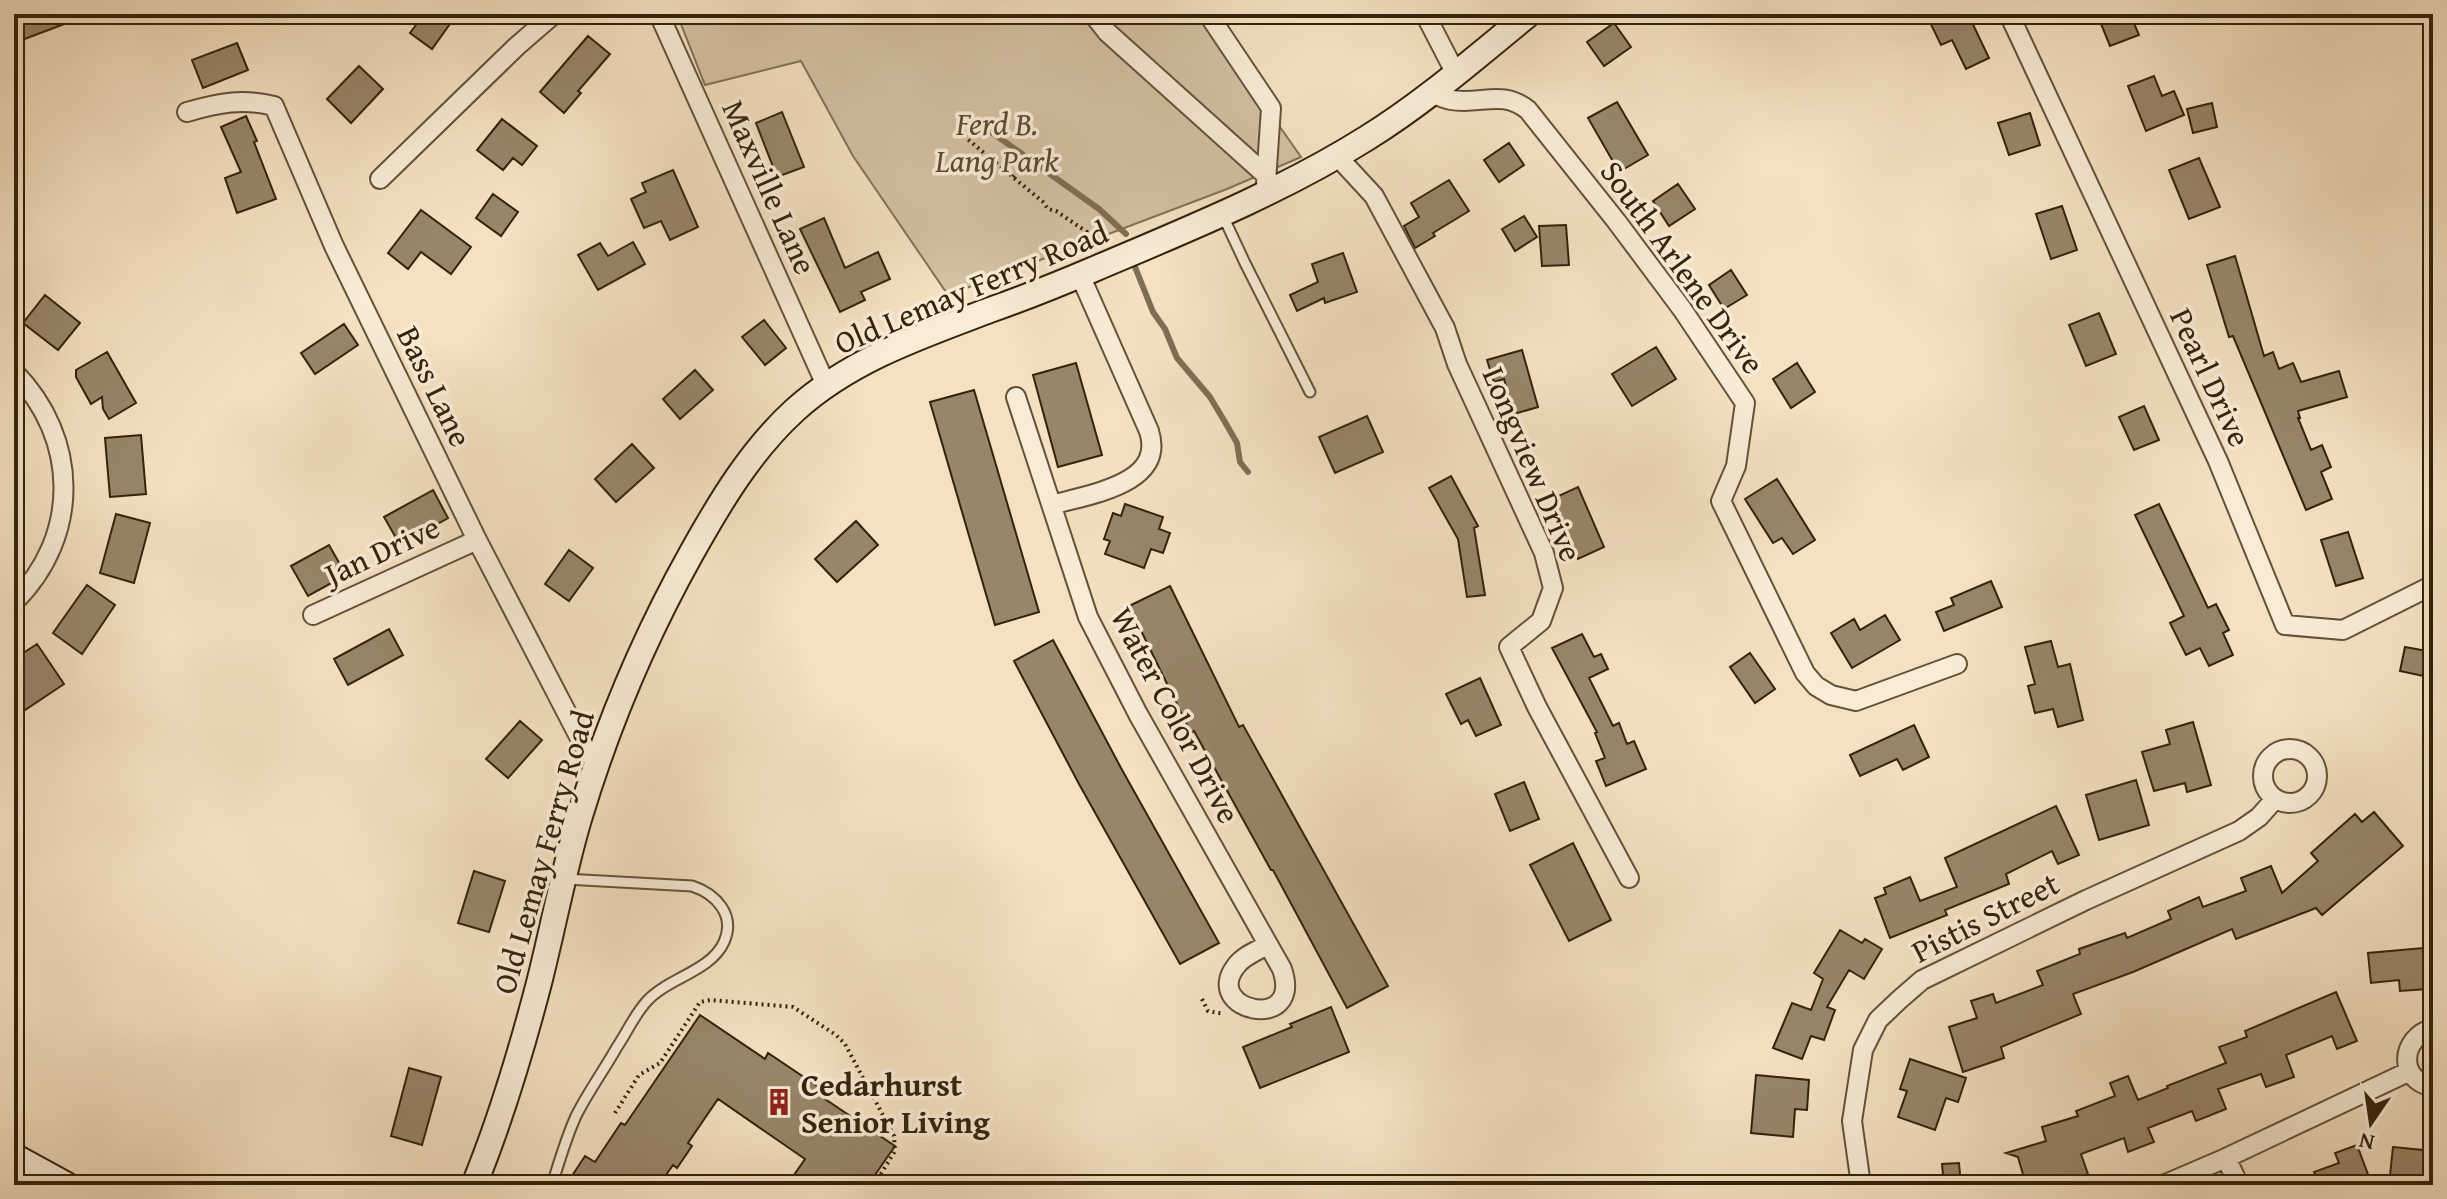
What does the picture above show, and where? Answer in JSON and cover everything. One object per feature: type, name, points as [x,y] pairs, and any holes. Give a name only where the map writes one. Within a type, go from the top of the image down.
[{"type":"main road","name":"Old Lemay Ferry Road","points":[[474,1185],[492,1142],[519,1057],[563,879],[597,764],[639,657],[697,542],[757,451],[792,412],[826,385],[879,354],[1080,275],[1222,214],[1266,184],[1337,156],[1432,93],[1529,14]]},
{"type":"main road","points":[[14,1156],[67,1185]]},
{"type":"street","points":[[380,179],[554,14]]},
{"type":"street","name":"Maxville Lane","points":[[659,14],[826,385]]},
{"type":"street","points":[[1093,14],[1107,32],[1266,184]]},
{"type":"street","points":[[1208,14],[1271,108],[1266,184]]},
{"type":"street","points":[[1425,14],[1456,74]]},
{"type":"street","name":"Pearl Drive","points":[[2009,14],[2218,461],[2285,625],[2343,630],[2433,585]]},
{"type":"street","name":"South Arlene Drive","points":[[1432,93],[1449,100],[1503,98],[1517,101],[1528,110],[1682,309],[1745,403],[1736,466],[1721,501],[1805,673],[1816,686],[1831,695],[1856,701],[1957,664]]},
{"type":"street","name":"Bass Lane","points":[[187,112],[221,102],[258,102],[274,106],[334,246],[477,540],[586,750],[597,764]]},
{"type":"street","name":"Longview Drive","points":[[1337,156],[1374,196],[1445,328],[1457,364],[1544,553],[1553,588],[1541,621],[1509,647],[1537,707],[1629,878]]},
{"type":"street","points":[[1052,505],[1125,481],[1140,473],[1151,453],[1149,431],[1080,275]]},
{"type":"street","points":[[14,372],[33,394],[53,430],[61,458],[64,488],[59,527],[48,556],[33,581],[14,602]]},
{"type":"street","name":"Water Color Drive","points":[[1016,397],[1088,617],[1138,714],[1267,945]]},
{"type":"street","name":"Jan Drive","points":[[313,615],[477,540]]},
{"type":"street","name":"Pistis Street","points":[[1861,1185],[1852,1121],[1863,1050],[1878,1020],[1922,980],[2086,900],[2239,831],[2259,817],[2275,799]]},
{"type":"street","points":[[2433,1028],[2413,1040],[2407,1060],[2416,1079],[2433,1087]]},
{"type":"street","points":[[2163,1185],[2410,1071]]},
{"type":"street","points":[[2226,1158],[2239,1185]]},
{"type":"lane","points":[[1222,214],[1310,392]]},
{"type":"lane","points":[[552,1185],[577,1113],[641,1009],[659,990],[712,958],[719,951],[727,933],[722,906],[706,891],[692,886],[563,879]]},
{"type":"path","points":[[959,132],[1015,175],[1048,209],[1087,232],[1090,243]]},
{"type":"path","points":[[1015,175],[1036,157]]},
{"type":"path","points":[[1202,999],[1208,1011],[1230,1015]]},
{"type":"path","points":[[615,1113],[639,1075],[660,1063],[700,1002],[710,1000],[793,1007],[845,1044],[894,1136],[895,1151],[874,1185]]},
{"type":"green space","name":"Ferd B. Lang Park","points":[[677,14],[1201,14],[1301,157],[1227,189],[948,295],[853,156],[801,61],[705,85]]},
{"type":"building","points":[[14,14],[88,14],[88,15],[14,43]]},
{"type":"building","points":[[424,14],[457,14],[432,49],[410,33]]},
{"type":"building","points":[[1926,14],[1968,14],[1989,58],[1966,69],[1952,40],[1941,45]]},
{"type":"building","points":[[2097,14],[2130,14],[2139,35],[2110,46]]},
{"type":"building","points":[[1614,23],[1631,47],[1604,66],[1587,42]]},
{"type":"building","points":[[588,36],[610,54],[578,91],[581,93],[564,113],[540,92]]},
{"type":"building","points":[[237,43],[248,70],[203,88],[192,60]]},
{"type":"building","points":[[359,66],[383,89],[351,123],[327,99]]},
{"type":"building","points":[[2154,76],[2162,96],[2174,91],[2184,115],[2146,131],[2128,86]]},
{"type":"building","points":[[1617,102],[1648,155],[1619,172],[1588,118]]},
{"type":"building","points":[[2212,103],[2217,127],[2193,133],[2187,109]]},
{"type":"building","points":[[782,112],[804,167],[777,177],[756,123]]},
{"type":"building","points":[[2030,113],[2040,145],[2009,155],[1998,123]]},
{"type":"building","points":[[246,116],[276,199],[237,213],[225,178],[241,172],[221,127]]},
{"type":"building","points":[[502,119],[537,146],[522,165],[513,158],[503,170],[477,150]]},
{"type":"building","points":[[1509,143],[1524,165],[1499,182],[1484,160]]},
{"type":"building","points":[[2199,158],[2220,207],[2189,219],[2169,170]]},
{"type":"building","points":[[673,170],[698,227],[670,240],[661,221],[644,228],[631,199],[646,192],[642,183]]},
{"type":"building","points":[[1449,180],[1469,211],[1415,248],[1404,226],[1419,217],[1411,203]]},
{"type":"building","points":[[1678,184],[1695,209],[1669,226],[1653,201]]},
{"type":"building","points":[[493,194],[518,212],[501,236],[476,218]]},
{"type":"building","points":[[2062,206],[2077,250],[2051,259],[2036,214]]},
{"type":"building","points":[[421,210],[471,247],[451,274],[421,252],[408,269],[388,253]]},
{"type":"building","points":[[1524,216],[1537,237],[1515,251],[1502,229]]},
{"type":"building","points":[[824,218],[845,268],[878,252],[890,279],[861,292],[865,300],[840,312],[800,229]]},
{"type":"building","points":[[1566,225],[1569,265],[1542,266],[1539,226]]},
{"type":"building","points":[[633,242],[645,264],[598,290],[578,255],[600,243],[608,256]]},
{"type":"building","points":[[1343,253],[1357,292],[1325,303],[1324,298],[1297,311],[1290,295],[1318,282],[1312,264]]},
{"type":"building","points":[[2235,256],[2264,356],[2273,352],[2279,369],[2293,363],[2301,382],[2339,371],[2347,397],[2298,411],[2311,450],[2322,445],[2331,467],[2321,472],[2332,499],[2306,510],[2233,336],[2229,337],[2207,265]]},
{"type":"building","points":[[1731,270],[1747,295],[1724,309],[1709,285]]},
{"type":"building","points":[[45,295],[80,323],[58,350],[23,323]]},
{"type":"building","points":[[2099,313],[2116,354],[2086,366],[2069,325]]},
{"type":"building","points":[[764,320],[786,348],[765,365],[742,337]]},
{"type":"building","points":[[344,324],[358,345],[315,374],[301,353]]},
{"type":"building","points":[[1656,347],[1676,379],[1632,406],[1612,374]]},
{"type":"building","points":[[1522,350],[1538,407],[1514,414],[1504,379],[1494,382],[1487,360]]},
{"type":"building","points":[[107,352],[136,403],[109,419],[103,409],[102,397],[91,404],[76,377],[76,370]]},
{"type":"building","points":[[1076,363],[1102,455],[1058,467],[1033,375]]},
{"type":"building","points":[[1797,363],[1815,392],[1791,408],[1773,379]]},
{"type":"building","points":[[695,370],[713,390],[680,419],[663,399]]},
{"type":"building","points":[[974,390],[1039,612],[995,625],[930,402]]},
{"type":"building","points":[[2144,406],[2159,440],[2134,450],[2119,417]]},
{"type":"building","points":[[1367,416],[1383,452],[1335,473],[1319,437]]},
{"type":"building","points":[[141,435],[146,494],[110,497],[105,438]]},
{"type":"building","points":[[632,444],[654,468],[616,502],[595,479]]},
{"type":"building","points":[[1451,476],[1478,526],[1474,528],[1485,595],[1467,597],[1458,539],[1429,488]]},
{"type":"building","points":[[1777,479],[1815,540],[1793,554],[1782,538],[1773,543],[1745,499]]},
{"type":"building","points":[[1578,487],[1604,547],[1578,559],[1552,499]]},
{"type":"building","points":[[433,490],[448,518],[400,545],[384,517]]},
{"type":"building","points":[[1125,504],[1163,517],[1159,529],[1170,533],[1163,553],[1151,549],[1144,568],[1105,554],[1110,541],[1104,539],[1113,513],[1121,516]]},
{"type":"building","points":[[2159,504],[2208,608],[2216,604],[2229,630],[2223,633],[2233,655],[2209,666],[2200,648],[2186,655],[2170,623],[2184,616],[2135,515]]},
{"type":"building","points":[[116,514],[150,523],[134,583],[100,573]]},
{"type":"building","points":[[856,521],[878,545],[837,582],[815,559]]},
{"type":"building","points":[[2348,532],[2363,578],[2336,586],[2321,540]]},
{"type":"building","points":[[329,545],[346,575],[308,596],[291,566]]},
{"type":"building","points":[[569,550],[593,568],[569,601],[545,584]]},
{"type":"building","points":[[1991,581],[2002,607],[1944,631],[1936,612],[1954,605],[1951,598]]},
{"type":"building","points":[[87,585],[115,605],[82,654],[53,633]]},
{"type":"building","points":[[1170,586],[1239,727],[1243,725],[1388,986],[1347,1008],[1273,870],[1194,731],[1191,733],[1129,606]]},
{"type":"building","points":[[1885,615],[1900,640],[1852,668],[1831,633],[1854,619],[1860,630]]},
{"type":"building","points":[[389,629],[403,655],[348,685],[334,659]]},
{"type":"building","points":[[1582,634],[1594,657],[1601,654],[1608,669],[1589,678],[1613,726],[1619,723],[1627,744],[1634,741],[1646,769],[1606,786],[1596,761],[1605,758],[1597,732],[1552,648]]},
{"type":"building","points":[[1053,640],[1219,943],[1180,964],[1014,661]]},
{"type":"building","points":[[2051,641],[2058,667],[2070,664],[2083,720],[2058,727],[2053,709],[2035,713],[2028,686],[2035,684],[2025,647]]},
{"type":"building","points":[[37,644],[64,684],[22,712],[14,699],[14,667],[21,663],[17,657]]},
{"type":"building","points":[[2405,647],[2433,652],[2433,678],[2400,671]]},
{"type":"building","points":[[1750,653],[1775,689],[1755,703],[1730,667]]},
{"type":"building","points":[[1480,678],[1501,725],[1476,736],[1468,720],[1461,724],[1446,694]]},
{"type":"building","points":[[520,721],[542,740],[508,778],[486,759]]},
{"type":"building","points":[[2193,722],[2211,785],[2187,792],[2185,783],[2154,791],[2142,752],[2170,744],[2166,730]]},
{"type":"building","points":[[1914,725],[1929,757],[1903,770],[1897,759],[1860,776],[1850,755]]},
{"type":"building","points":[[2136,780],[2149,825],[2099,840],[2086,795]]},
{"type":"building","points":[[1524,782],[1539,819],[1510,831],[1495,794]]},
{"type":"building","points":[[2056,806],[2079,855],[2058,864],[2052,851],[2006,874],[2009,884],[1945,910],[1947,915],[1890,938],[1875,898],[1886,894],[1884,888],[1910,877],[1920,901],[1957,887],[1945,858]]},
{"type":"building","points":[[2374,812],[2403,846],[2322,915],[2316,908],[2236,939],[2232,929],[2073,994],[2081,1014],[2001,1047],[2004,1058],[1963,1072],[1949,1027],[1977,1018],[1971,1001],[1993,994],[1996,1003],[2043,985],[2037,971],[2080,954],[2079,949],[2125,933],[2127,938],[2171,919],[2168,911],[2199,897],[2203,907],[2246,891],[2241,878],[2271,866],[2282,893],[2318,861],[2311,853],[2355,814],[2362,822]]},
{"type":"building","points":[[1573,843],[1611,920],[1569,941],[1530,865]]},
{"type":"building","points":[[474,871],[505,881],[489,932],[458,923]]},
{"type":"building","points":[[1840,930],[1862,943],[1865,939],[1882,949],[1864,979],[1849,970],[1827,1007],[1835,1010],[1824,1040],[1811,1036],[1802,1059],[1773,1048],[1792,1003],[1811,1010],[1823,979],[1814,973]]},
{"type":"building","points":[[2423,948],[2427,989],[2400,991],[2399,980],[2371,983],[2368,953]]},
{"type":"building","points":[[2336,992],[2357,1041],[2337,1049],[2332,1036],[2286,1055],[2294,1077],[2266,1087],[2261,1074],[2218,1089],[2226,1109],[2196,1121],[2192,1111],[2148,1128],[2154,1142],[2128,1152],[2124,1138],[2081,1154],[2088,1174],[2056,1184],[2054,1178],[2026,1185],[2018,1157],[2006,1153],[2046,1141],[2042,1127],[2078,1116],[2076,1111],[2115,1096],[2110,1083],[2128,1076],[2138,1100],[2168,1088],[2226,1063],[2219,1047],[2247,1037],[2245,1031]]},
{"type":"building","points":[[1331,1007],[1349,1052],[1260,1088],[1243,1047]]},
{"type":"building","name":"Cedarhurst Senior Living","points":[[700,1015],[765,1059],[768,1053],[829,1094],[825,1099],[895,1146],[868,1185],[787,1185],[805,1159],[718,1099],[688,1143],[692,1146],[677,1168],[673,1165],[659,1185],[566,1185],[585,1156],[595,1162],[621,1123],[625,1125]]},
{"type":"building","points":[[1910,1059],[1966,1078],[1958,1102],[1946,1098],[1935,1130],[1898,1117],[1907,1091],[1900,1089]]},
{"type":"building","points":[[409,1068],[441,1077],[422,1145],[391,1136]]},
{"type":"building","points":[[1756,1075],[1809,1080],[1807,1110],[1795,1109],[1793,1137],[1751,1133]]},
{"type":"building","points":[[2357,1145],[2372,1185],[2319,1185],[2314,1172],[2339,1163],[2335,1153]]},
{"type":"building","points":[[2393,1147],[2433,1151],[2433,1185],[2389,1185]]},
{"type":"building","points":[[1959,1163],[1961,1185],[1944,1185],[1942,1164]]},
{"type":"waterway","points":[[987,129],[1099,209],[1126,234]]},
{"type":"waterway","points":[[1135,267],[1153,312],[1165,329],[1177,358],[1210,397],[1237,443],[1240,462],[1248,472]]},
{"type":"place","name":"Cedarhurst Senior Living","points":[[779,1102]]}]
